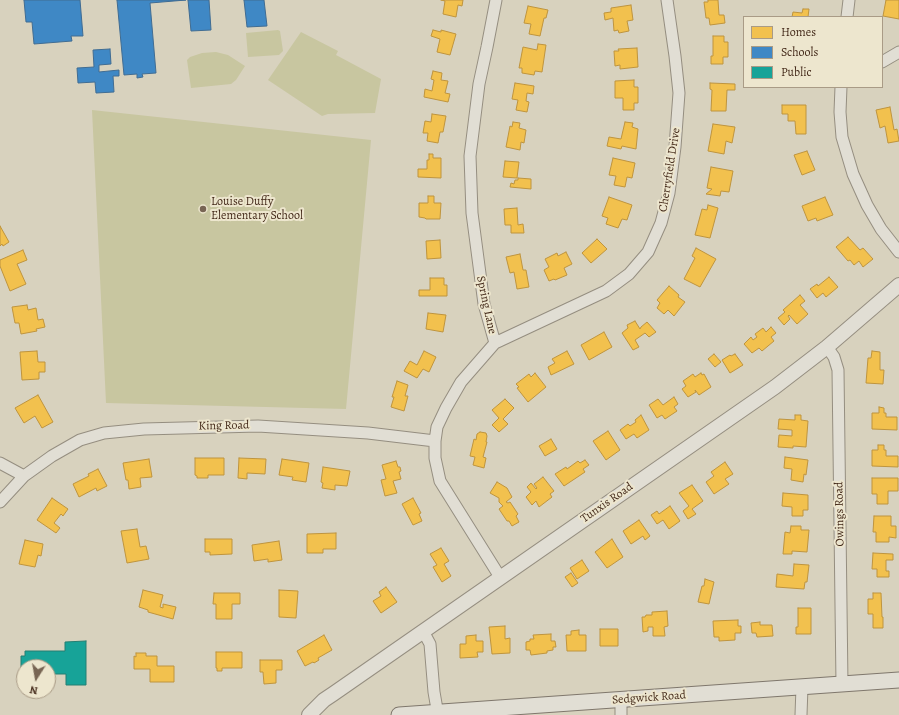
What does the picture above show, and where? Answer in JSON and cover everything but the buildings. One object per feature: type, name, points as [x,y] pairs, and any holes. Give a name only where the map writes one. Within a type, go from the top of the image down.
[{"type":"main road","name":"Sedgwick Road","points":[[399,715],[438,714],[899,680]]},
{"type":"street","name":"Spring Lane","points":[[496,0],[488,47],[479,84],[470,156],[472,213],[484,304],[494,343],[461,382],[446,408],[437,427],[435,458],[440,481],[500,578]]},
{"type":"street","name":"Cherryfield Drive","points":[[494,343],[606,291],[629,274],[648,252],[661,223],[668,193],[676,139],[679,93],[667,0]]},
{"type":"street","points":[[847,16],[849,0]]},
{"type":"street","points":[[883,61],[899,52]]},
{"type":"street","points":[[841,88],[840,112],[842,137],[853,174],[867,205],[899,252]]},
{"type":"street","name":"Tunxis Road","points":[[309,715],[324,700],[775,386],[827,348],[899,285]]},
{"type":"street","name":"Owings Road","points":[[827,348],[834,357],[838,370],[842,684]]},
{"type":"street","name":"King Road","points":[[0,502],[24,476],[52,456],[80,440],[104,433],[144,429],[258,426],[368,433],[435,441]]},
{"type":"street","points":[[0,463],[24,476]]},
{"type":"street","points":[[423,631],[430,644],[434,692],[438,714]]},
{"type":"street","points":[[801,715],[802,688]]},
{"type":"street","points":[[621,700],[621,715]]},
{"type":"shaded area","points":[[280,31],[283,51],[279,55],[248,57],[246,33]]},
{"type":"shaded area","points":[[301,32],[338,51],[336,55],[381,79],[375,113],[328,114],[322,116],[268,80]]},
{"type":"shaded area","points":[[216,52],[228,55],[245,66],[236,80],[231,84],[191,88],[187,60],[190,57],[202,53]]},
{"type":"shaded area","points":[[92,110],[371,140],[346,409],[106,403]]},
{"type":"place","name":"Louise Duffy Elementary School","points":[[203,209]]}]
